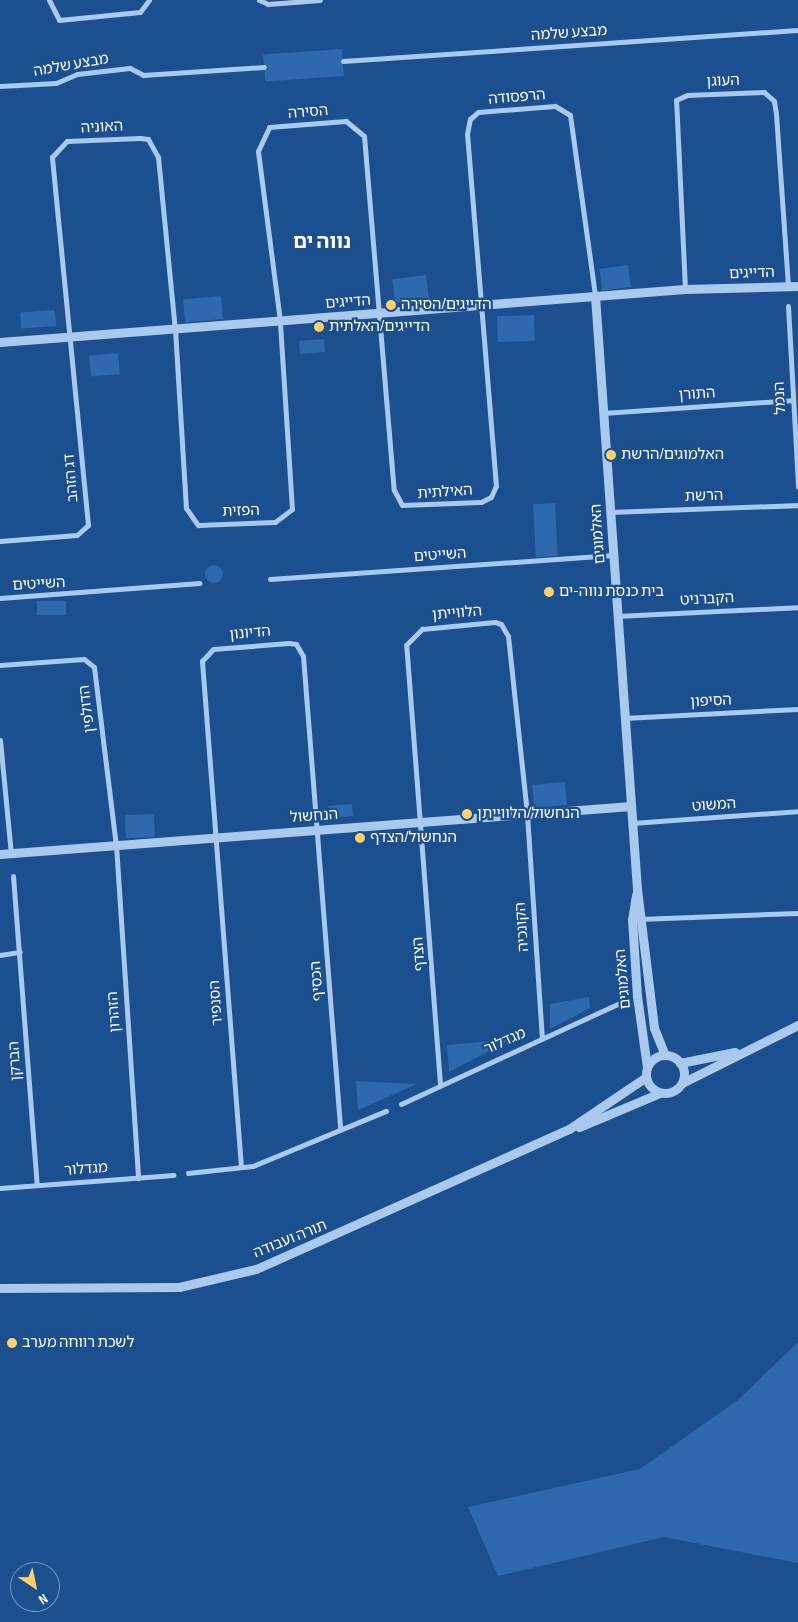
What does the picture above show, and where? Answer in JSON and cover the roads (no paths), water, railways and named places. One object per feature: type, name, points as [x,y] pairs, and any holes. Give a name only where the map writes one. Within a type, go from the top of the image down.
[{"type":"street","points":[[49,0],[59,20],[140,12],[149,0]]},
{"type":"street","points":[[259,0],[268,4],[320,0]]},
{"type":"street","name":"מבצע שלמה","points":[[343,62],[798,30]]},
{"type":"street","name":"מבצע שלמה","points":[[0,86],[56,83],[77,74],[130,68],[143,76],[264,67]]},
{"type":"street","name":"העוגן","points":[[685,289],[676,100],[687,95],[764,92],[775,108],[788,285]]},
{"type":"street","name":"הרפסודה","points":[[483,305],[468,126],[478,112],[555,106],[570,116],[595,296]]},
{"type":"street","name":"הסירה","points":[[280,320],[258,143],[269,127],[346,121],[364,136],[380,313]]},
{"type":"street","name":"האוניה","points":[[73,337],[52,157],[67,141],[140,138],[154,146],[175,329]]},
{"type":"street","name":"הדייגים","points":[[0,342],[685,289],[798,284]]},
{"type":"street","name":"האלמוגים","points":[[595,296],[637,889],[643,920],[654,1028],[665,1055]]},
{"type":"street","name":"האילתית","points":[[380,313],[395,496],[407,507],[480,502],[491,497],[496,486],[483,305]]},
{"type":"street","name":"הנמל","points":[[788,306],[798,487]]},
{"type":"street","name":"הפזית","points":[[175,329],[187,514],[198,525],[275,522],[292,509],[280,320]]},
{"type":"street","name":"דג הזהב","points":[[0,541],[77,535],[88,526],[73,337]]},
{"type":"street","name":"התורן","points":[[603,414],[792,400]]},
{"type":"street","name":"הרשת","points":[[610,512],[798,505]]},
{"type":"street","name":"השייטים","points":[[270,579],[613,555]]},
{"type":"street","name":"השייטים","points":[[0,598],[200,583]]},
{"type":"street","name":"הקברניט","points":[[617,616],[798,607]]},
{"type":"street","name":"הלווייתן","points":[[422,822],[406,646],[422,629],[495,622],[502,624],[508,636],[527,814]]},
{"type":"street","name":"הדיונון","points":[[217,838],[202,661],[213,649],[261,645],[296,644],[303,656],[318,830]]},
{"type":"street","name":"הדולפין","points":[[0,665],[84,659],[92,663],[116,845]]},
{"type":"street","name":"הסיפון","points":[[624,718],[798,708]]},
{"type":"street","points":[[0,740],[10,854]]},
{"type":"street","name":"הנחשול","points":[[0,854],[631,806]]},
{"type":"street","name":"המשוט","points":[[632,823],[798,811]]},
{"type":"street","name":"הקונכיה","points":[[527,814],[542,1038]]},
{"type":"street","name":"הצדף","points":[[422,822],[440,1084]]},
{"type":"street","name":"הכסיף","points":[[318,830],[340,1130]]},
{"type":"street","name":"הסנפיר","points":[[217,838],[241,1167]]},
{"type":"street","name":"הזהרון","points":[[116,845],[138,1178]]},
{"type":"street","name":"הברקן","points":[[13,876],[37,1185]]},
{"type":"street","name":"האלמוגים","points":[[637,889],[632,919],[647,1066]]},
{"type":"street","points":[[632,919],[798,914]]},
{"type":"street","points":[[0,955],[20,952]]},
{"type":"street","name":"מגדלור","points":[[401,1104],[440,1084],[620,1003]]},
{"type":"street","points":[[747,1050],[680,1063],[665,1055],[647,1066],[646,1077],[650,1087],[660,1093],[673,1092],[682,1083],[798,1025]]},
{"type":"street","points":[[680,1063],[682,1083]]},
{"type":"street","name":"תורה ועבודה","points":[[0,1288],[179,1287],[249,1271],[301,1252],[570,1129],[646,1077]]},
{"type":"street","name":"תורה ועבודה","points":[[570,1129],[599,1122],[660,1093]]},
{"type":"street","points":[[188,1173],[241,1167],[386,1111]]},
{"type":"street","name":"מגדלור","points":[[0,1188],[174,1175]]},
{"type":"place","name":"הדייגים/הסירה","points":[[391,305]]},
{"type":"place","name":"הדייגים/האלתית","points":[[319,327]]},
{"type":"place","name":"האלמוגים/הרשת","points":[[611,455]]},
{"type":"place","name":"בית כנסת נווה-ים","points":[[549,592]]},
{"type":"place","name":"הנחשול/הלווייתן","points":[[467,814]]},
{"type":"place","name":"הנחשול/הצדף","points":[[360,838]]},
{"type":"place","name":"לשכת רווחה מערב","points":[[12,1343]]},
{"type":"district","name":"נווה ים","points":[[322,242]]}]
